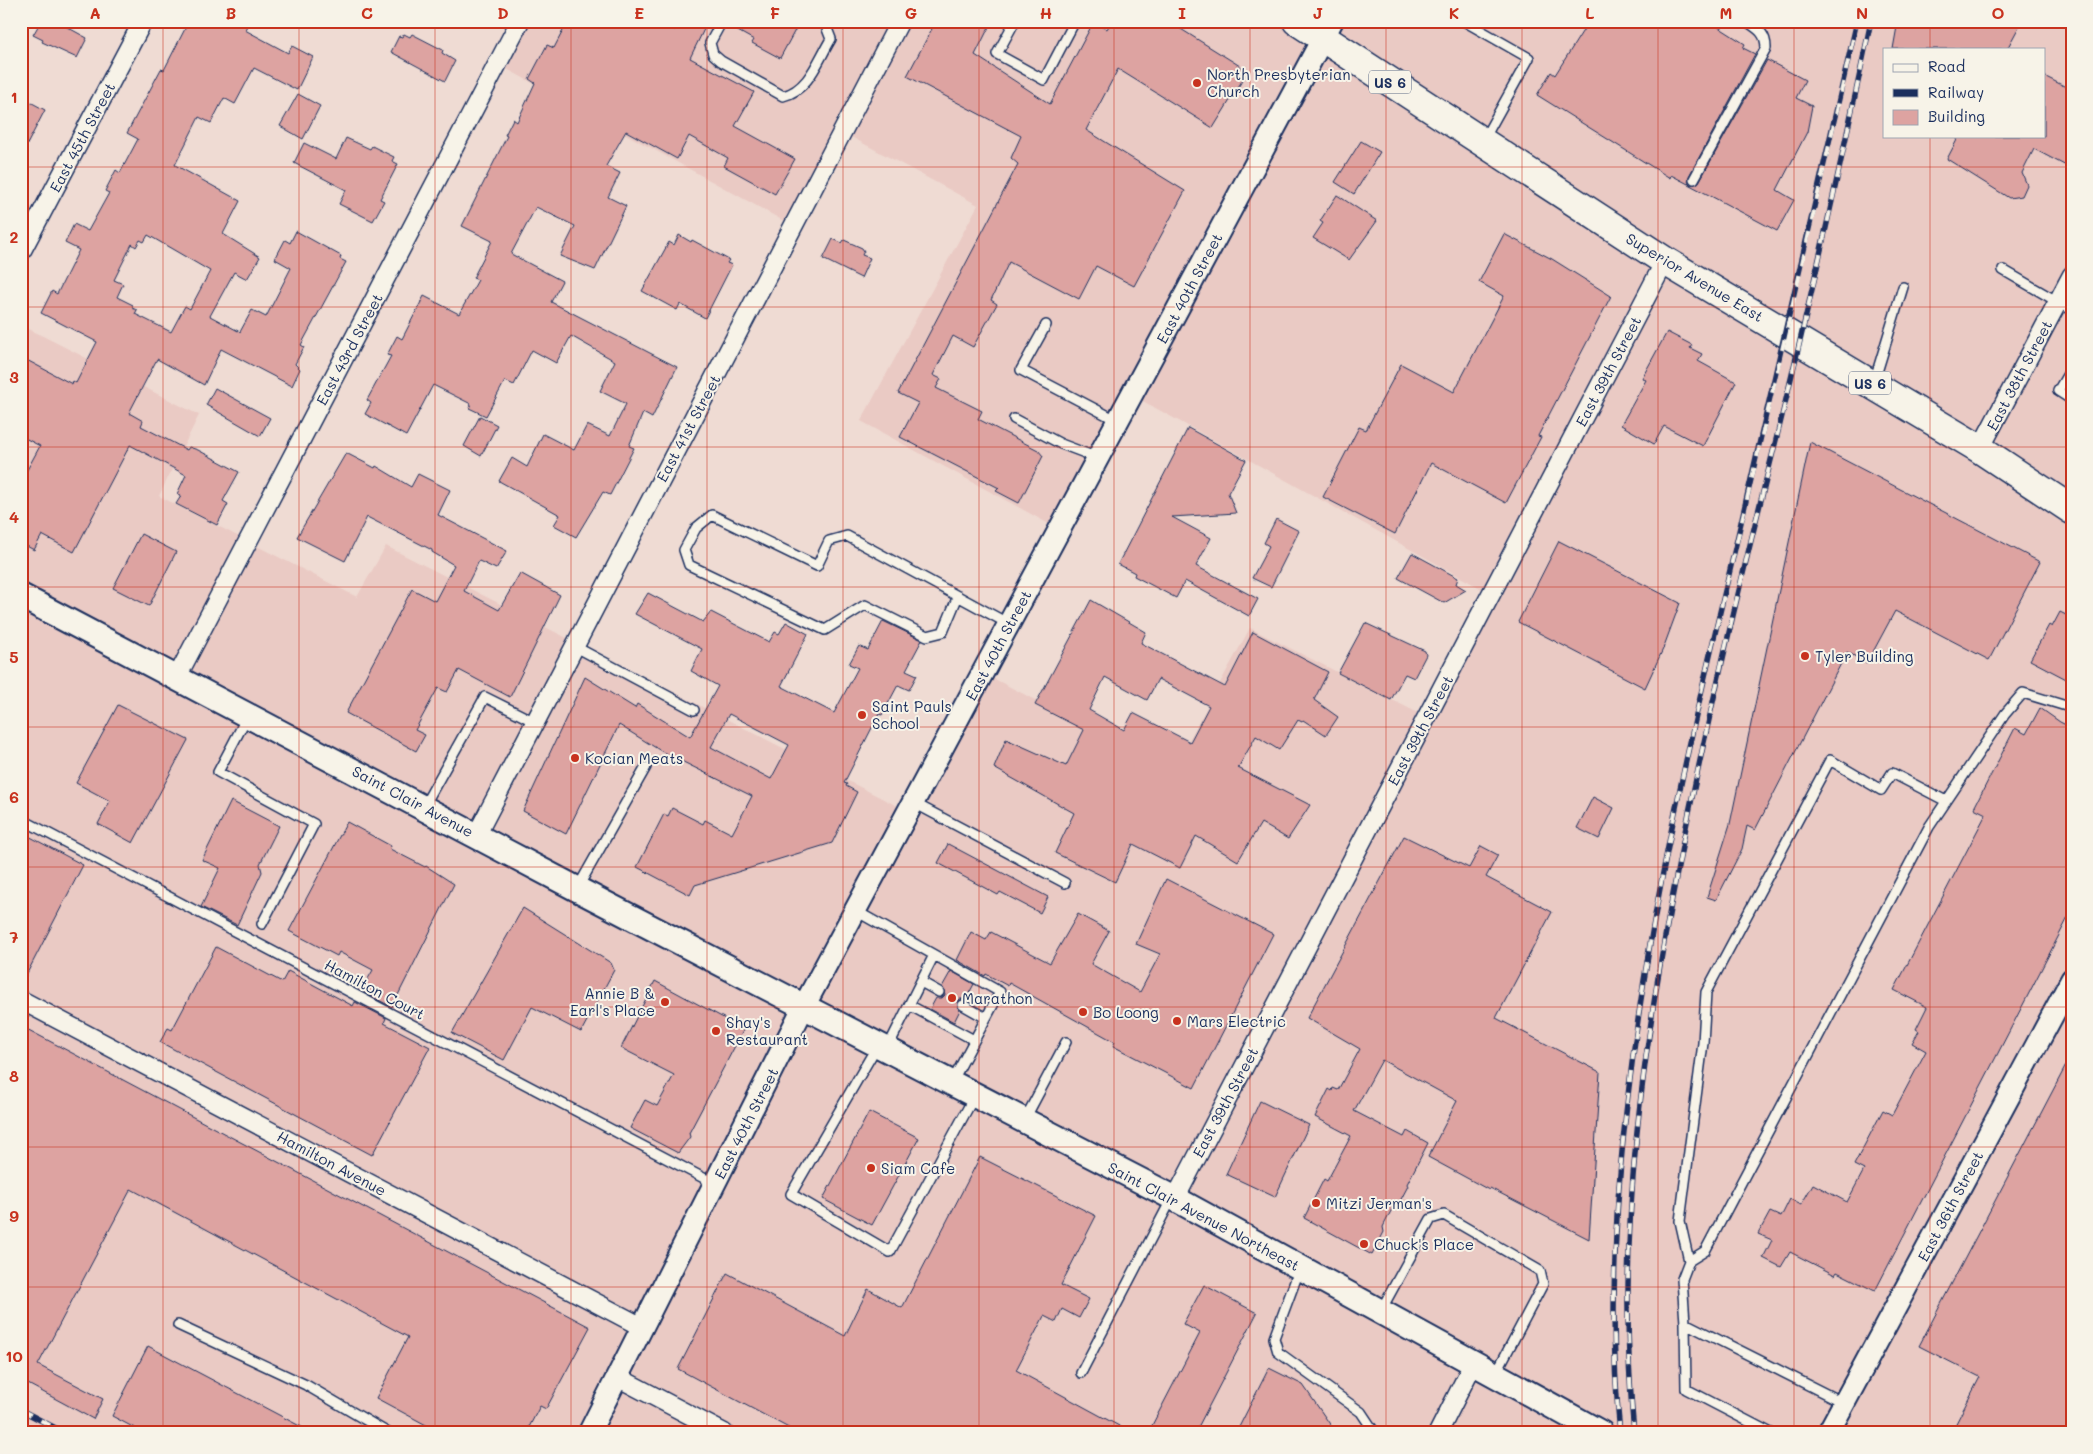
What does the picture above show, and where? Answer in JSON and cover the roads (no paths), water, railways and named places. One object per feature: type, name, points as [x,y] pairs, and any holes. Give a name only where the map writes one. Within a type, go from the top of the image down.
[{"type":"main road","name":"US 6","points":[[1297,21],[1328,29]]},
{"type":"main road","name":"Superior Avenue East","points":[[1328,29],[1482,142],[1665,261],[1980,448],[2072,510]]},
{"type":"main road","name":"Saint Clair Avenue","points":[[21,596],[477,834],[577,889],[804,1006]]},
{"type":"main road","name":"Saint Clair Avenue Northeast","points":[[804,1006],[1173,1198],[1601,1433]]},
{"type":"street","name":"East 45th Street","points":[[21,252],[143,21]]},
{"type":"street","name":"East 43rd Street","points":[[177,677],[520,21]]},
{"type":"street","name":"East 41st Street","points":[[477,834],[900,21]]},
{"type":"street","name":"East 40th Street","points":[[590,1433],[804,1006],[1328,29]]},
{"type":"street","name":"East 39th Street","points":[[1173,1198],[1665,261]]},
{"type":"street","name":"East 38th Street","points":[[1980,448],[2064,306],[2072,274]]},
{"type":"street","name":"East 36th Street","points":[[1828,1433],[2072,978]]},
{"type":"street","name":"Hamilton Avenue","points":[[21,1000],[642,1327]]},
{"type":"street","points":[[1438,1433],[1473,1364]]},
{"type":"street","points":[[619,1378],[724,1433]]},
{"type":"lane","points":[[722,21],[710,43],[713,54],[721,61],[783,96],[794,93],[804,86],[831,38],[824,21]]},
{"type":"lane","points":[[1015,21],[997,54],[1044,80],[1075,21]]},
{"type":"lane","points":[[1464,21],[1529,58],[1482,142]]},
{"type":"lane","points":[[1694,179],[1766,48],[1766,40],[1762,32],[1746,21]]},
{"type":"lane","points":[[2003,270],[2064,306]]},
{"type":"lane","points":[[1873,384],[1903,287]]},
{"type":"lane","points":[[1046,325],[1021,370],[1118,421]]},
{"type":"lane","points":[[2072,367],[2058,391],[2072,400]]},
{"type":"lane","points":[[1014,419],[1060,444],[1098,458]]},
{"type":"lane","points":[[958,596],[943,632],[927,636],[865,605],[825,630],[689,565],[684,550],[696,528],[712,515],[817,566],[829,542],[847,536],[1010,624]]},
{"type":"lane","points":[[574,646],[694,710]]},
{"type":"lane","points":[[1689,1261],[1705,1251],[1928,827],[2005,714],[2023,693],[2066,706]]},
{"type":"lane","points":[[423,806],[485,697],[535,722]]},
{"type":"lane","points":[[248,714],[218,772],[314,824],[262,924]]},
{"type":"lane","points":[[1771,1433],[1686,1389],[1682,1278],[1689,1261],[1680,1221],[1702,1043],[1706,992],[1830,760],[1881,790],[1892,773],[1946,801]]},
{"type":"lane","points":[[577,889],[646,767]]},
{"type":"lane","points":[[913,803],[1065,883]]},
{"type":"lane","name":"Hamilton Court","points":[[21,819],[715,1184]]},
{"type":"lane","points":[[856,911],[1000,992],[952,1082]]},
{"type":"lane","points":[[934,955],[909,1005],[791,1194],[890,1252],[975,1095]]},
{"type":"lane","points":[[920,982],[939,992]]},
{"type":"lane","points":[[909,1005],[974,1040]]},
{"type":"lane","points":[[963,1005],[986,1018]]},
{"type":"lane","points":[[1024,1121],[1066,1042]]},
{"type":"lane","points":[[1081,1373],[1173,1198]]},
{"type":"lane","points":[[1380,1312],[1431,1219],[1444,1216],[1540,1270],[1543,1284],[1495,1375]]},
{"type":"lane","points":[[1300,1268],[1274,1338],[1278,1352],[1361,1412],[1375,1433]]},
{"type":"lane","points":[[1685,1323],[1844,1403]]},
{"type":"lane","points":[[178,1325],[306,1385],[388,1433]]},
{"type":"railway","points":[[1620,1433],[1614,1346],[1617,1216],[1629,1087],[1648,956],[1672,827],[1700,698],[1779,364],[1857,21]]},
{"type":"railway","points":[[1634,1433],[1629,1360],[1628,1286],[1631,1213],[1644,1068],[1667,924],[1702,749],[1737,596],[1813,286],[1871,21]]},
{"type":"railway","points":[[21,1410],[65,1433]]},
{"type":"place","name":"North Presbyterian Church","points":[[1197,83]]},
{"type":"place","name":"Tyler Building","points":[[1805,656]]},
{"type":"place","name":"Saint Pauls School","points":[[862,715]]},
{"type":"place","name":"Kocian Meats","points":[[575,758]]},
{"type":"place","name":"Marathon","points":[[952,998]]},
{"type":"place","name":"Annie B & Earl's Place","points":[[665,1002]]},
{"type":"place","name":"Bo Loong","points":[[1083,1012]]},
{"type":"place","name":"Mars Electric","points":[[1177,1021]]},
{"type":"place","name":"Shay's Restaurant","points":[[716,1031]]},
{"type":"place","name":"Siam Cafe","points":[[871,1168]]},
{"type":"place","name":"Mitzi Jerman's","points":[[1316,1203]]},
{"type":"place","name":"Chuck's Place","points":[[1364,1244]]}]
